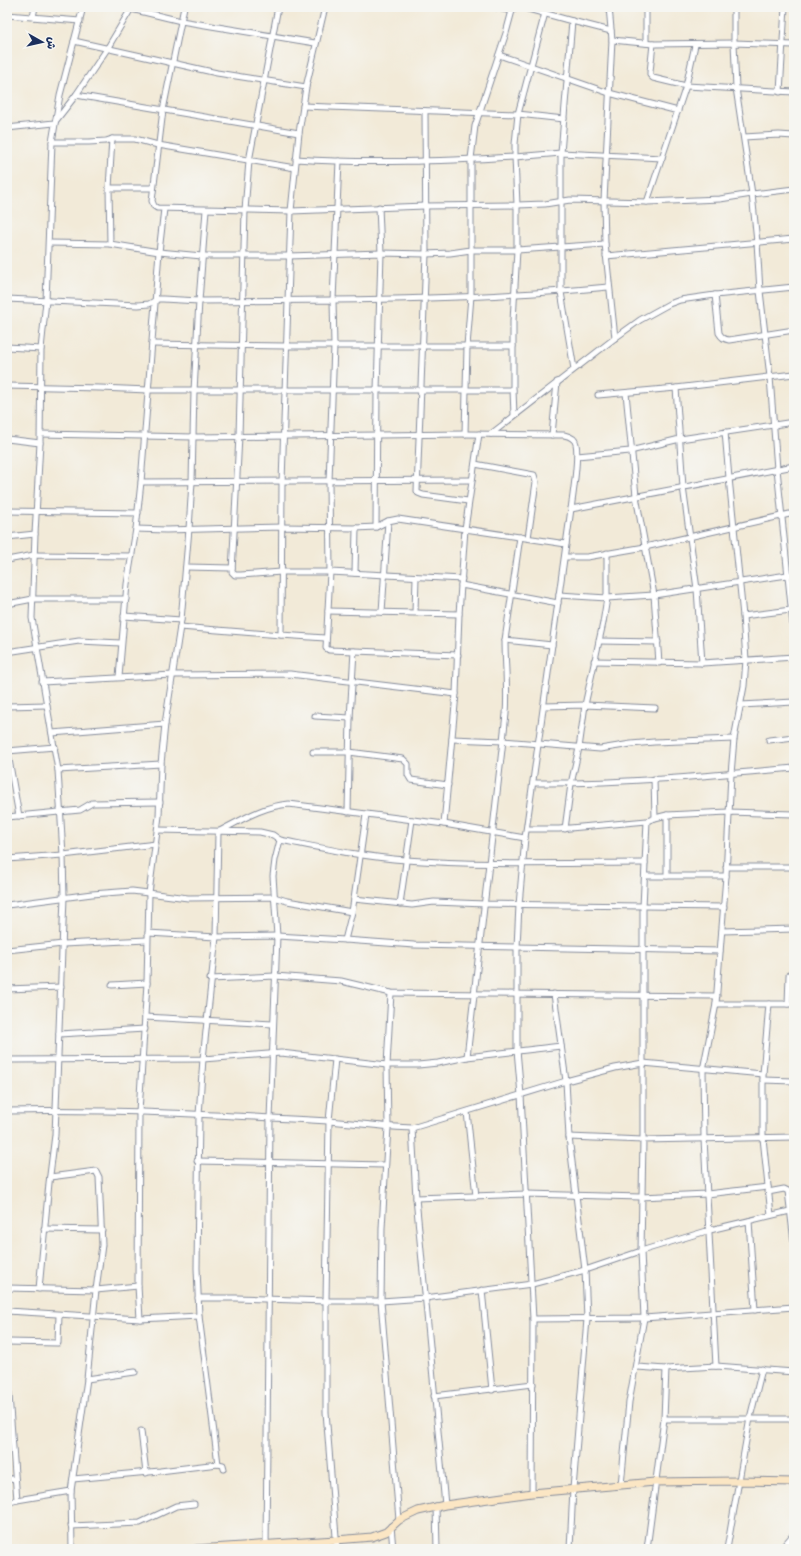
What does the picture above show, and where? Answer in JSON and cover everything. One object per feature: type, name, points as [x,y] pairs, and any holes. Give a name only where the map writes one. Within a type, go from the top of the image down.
[{"type":"street","points":[[33,17],[35,7]]},
{"type":"street","points":[[39,1289],[57,1110],[64,897],[58,770],[32,618],[41,434],[41,349],[46,301],[54,123],[83,7]]},
{"type":"street","points":[[123,7],[181,21],[315,43]]},
{"type":"street","points":[[184,7],[163,110],[158,145],[152,204],[157,208],[291,211],[379,207],[545,204],[577,200],[647,202],[720,199],[794,189]]},
{"type":"street","points":[[278,7],[249,161],[245,210],[242,346],[233,573],[237,575],[281,572],[330,572],[462,578]]},
{"type":"street","points":[[281,635],[282,482],[291,211],[299,133],[306,87],[315,43],[325,7]]},
{"type":"street","points":[[465,434],[467,346],[471,296],[471,159],[475,126],[513,9],[494,7]]},
{"type":"street","points":[[521,7],[611,31]]},
{"type":"street","points":[[609,7],[612,40],[604,201],[608,287],[615,338]]},
{"type":"street","points":[[646,7],[646,44]]},
{"type":"street","points":[[734,7],[736,88],[752,194],[764,335],[770,377],[776,469],[781,516],[791,575],[791,610],[794,635]]},
{"type":"street","points":[[780,92],[785,7]]},
{"type":"street","points":[[7,128],[54,123],[76,95],[132,8]]},
{"type":"street","points":[[514,415],[513,346],[517,250],[515,144],[518,114],[545,13]]},
{"type":"street","points":[[7,15],[80,20]]},
{"type":"street","points":[[572,21],[561,153],[561,292],[574,368]]},
{"type":"street","points":[[612,40],[646,44],[695,45],[734,43],[794,45]]},
{"type":"street","points":[[74,41],[172,64],[263,81],[306,87]]},
{"type":"street","points":[[653,44],[650,76],[653,78],[686,86],[794,92]]},
{"type":"street","points":[[647,202],[686,86],[695,45]]},
{"type":"street","points":[[499,55],[609,93],[678,111]]},
{"type":"street","points":[[76,95],[299,133]]},
{"type":"street","points":[[303,106],[425,112],[518,114],[564,119]]},
{"type":"street","points":[[425,112],[426,254],[418,494],[468,501]]},
{"type":"street","points":[[744,137],[769,135],[794,136]]},
{"type":"street","points":[[52,142],[99,142],[112,139],[135,139],[158,145],[295,168]]},
{"type":"street","points":[[110,244],[109,188],[112,139]]},
{"type":"street","points":[[296,159],[339,161],[425,161],[515,157],[561,153],[606,154],[662,158]]},
{"type":"street","points":[[339,161],[333,300],[334,346],[329,481],[330,572],[325,646],[327,649],[354,651],[458,655]]},
{"type":"street","points":[[109,188],[153,188]]},
{"type":"street","points":[[376,527],[377,390],[381,253],[379,207]]},
{"type":"street","points":[[119,677],[124,616],[141,482],[159,252],[164,208]]},
{"type":"street","points":[[140,1319],[138,1286],[139,1112],[147,983],[149,893],[158,830],[161,764],[165,724],[182,620],[192,482],[194,391],[206,210]]},
{"type":"street","points":[[606,256],[794,239]]},
{"type":"street","points":[[49,243],[110,244],[159,252],[202,256],[289,256],[381,253],[426,254],[471,250],[517,250],[605,244]]},
{"type":"street","points":[[7,299],[138,305],[149,304],[163,298],[199,301],[424,299],[561,292],[608,287]]},
{"type":"street","points":[[491,434],[574,368],[615,338],[640,320],[669,304],[680,300],[715,295],[794,287]]},
{"type":"street","points":[[715,295],[719,333],[721,337],[729,340],[794,330]]},
{"type":"street","points":[[152,344],[242,346],[513,346]]},
{"type":"street","points":[[7,347],[41,349]]},
{"type":"street","points":[[598,395],[676,388],[794,374]]},
{"type":"street","points":[[552,435],[557,382]]},
{"type":"street","points":[[7,386],[194,391],[513,390]]},
{"type":"street","points":[[676,388],[683,487],[697,589],[702,663]]},
{"type":"street","points":[[626,393],[630,451],[636,496],[654,595],[659,663]]},
{"type":"street","points":[[577,456],[630,451],[680,439],[794,422]]},
{"type":"street","points":[[716,1366],[704,1139],[703,1070],[717,996],[734,739],[741,705],[746,660],[744,616],[728,478],[725,432]]},
{"type":"street","points":[[41,434],[194,437],[465,434],[564,435],[573,439],[576,444],[577,456],[565,557],[526,829],[517,947],[517,1050],[527,1194],[533,1319],[532,1493]]},
{"type":"street","points":[[444,824],[456,694],[459,614],[465,529],[479,434]]},
{"type":"street","points":[[7,439],[40,443]]},
{"type":"street","points":[[475,464],[534,475],[536,482],[528,538]]},
{"type":"street","points":[[571,509],[794,466]]},
{"type":"street","points":[[141,482],[472,480]]},
{"type":"street","points":[[7,512],[138,513]]},
{"type":"street","points":[[565,557],[587,557],[645,547],[794,513]]},
{"type":"street","points":[[136,529],[282,527],[356,528],[376,527],[388,521],[398,519],[566,544]]},
{"type":"street","points":[[382,612],[388,521]]},
{"type":"street","points":[[355,573],[356,528]]},
{"type":"street","points":[[7,537],[35,534]]},
{"type":"street","points":[[467,1057],[508,692],[505,640],[520,537]]},
{"type":"street","points":[[565,829],[571,784],[579,748],[585,705],[599,641],[606,598],[607,553]]},
{"type":"street","points":[[7,560],[34,555],[132,556]]},
{"type":"street","points":[[186,567],[232,568]]},
{"type":"street","points":[[559,595],[606,598],[654,595],[791,575]]},
{"type":"street","points":[[415,612],[416,577]]},
{"type":"street","points":[[461,585],[558,603]]},
{"type":"street","points":[[7,604],[33,599],[126,599]]},
{"type":"street","points":[[744,616],[791,610]]},
{"type":"street","points":[[328,611],[459,614]]},
{"type":"street","points":[[124,616],[182,620]]},
{"type":"street","points":[[180,627],[325,638]]},
{"type":"street","points":[[505,640],[552,645]]},
{"type":"street","points":[[7,652],[80,641],[121,643]]},
{"type":"street","points":[[599,641],[658,642]]},
{"type":"street","points":[[348,812],[350,718],[354,651]]},
{"type":"street","points":[[594,661],[702,663],[794,657]]},
{"type":"street","points":[[42,682],[173,675],[290,674],[456,694]]},
{"type":"street","points":[[741,705],[794,702]]},
{"type":"street","points":[[7,706],[47,705]]},
{"type":"street","points":[[544,706],[585,705],[655,708]]},
{"type":"street","points":[[315,716],[350,718]]},
{"type":"street","points":[[52,733],[165,724]]},
{"type":"street","points":[[769,740],[794,738]]},
{"type":"street","points":[[452,739],[503,741],[600,749],[654,742],[734,739]]},
{"type":"street","points":[[19,816],[7,750],[55,747]]},
{"type":"street","points":[[313,752],[349,752],[403,759],[407,762],[408,775],[411,780],[448,785]]},
{"type":"street","points":[[58,770],[161,764]]},
{"type":"street","points":[[533,783],[571,784],[731,774],[794,768]]},
{"type":"street","points":[[654,779],[654,818]]},
{"type":"street","points":[[7,816],[80,810],[92,802],[160,802]]},
{"type":"street","points":[[218,832],[259,811],[281,805],[296,804],[366,815],[444,824],[525,838]]},
{"type":"street","points":[[526,829],[565,829],[647,821],[667,815],[728,812],[794,814]]},
{"type":"street","points":[[345,940],[352,912],[366,815]]},
{"type":"street","points":[[667,815],[667,876]]},
{"type":"street","points":[[400,904],[412,820]]},
{"type":"street","points":[[621,1485],[629,1402],[644,1318],[641,1251],[643,1140],[643,906],[647,821]]},
{"type":"street","points":[[158,830],[264,832],[273,835],[280,840],[361,855],[406,860],[489,863],[645,863]]},
{"type":"street","points":[[218,832],[218,898],[216,937],[210,979],[199,1115],[197,1268],[199,1316],[218,1464]]},
{"type":"street","points":[[267,1547],[270,1119],[277,936],[274,897],[274,868],[280,840]]},
{"type":"street","points":[[7,859],[63,855],[156,844]]},
{"type":"street","points":[[726,867],[794,867]]},
{"type":"street","points":[[645,876],[726,876]]},
{"type":"street","points":[[7,905],[64,897],[132,891],[188,898],[274,897],[287,901],[352,912]]},
{"type":"street","points":[[354,899],[412,906],[434,902],[519,905],[724,908]]},
{"type":"street","points":[[722,931],[794,929]]},
{"type":"street","points":[[148,933],[216,937],[277,936],[414,945],[720,951]]},
{"type":"street","points":[[7,950],[63,944],[147,940]]},
{"type":"street","points":[[716,1004],[791,1004],[789,975]]},
{"type":"street","points":[[210,979],[275,976],[341,982],[391,993],[717,996]]},
{"type":"street","points":[[112,985],[147,983]]},
{"type":"street","points":[[7,989],[61,987]]},
{"type":"street","points":[[391,993],[388,1065],[388,1127],[384,1165],[381,1301],[399,1520]]},
{"type":"street","points":[[554,994],[566,1081],[569,1137],[585,1270],[587,1319],[573,1489],[570,1549]]},
{"type":"street","points":[[769,1004],[763,1074],[763,1138],[771,1215]]},
{"type":"street","points":[[145,1017],[273,1024]]},
{"type":"street","points":[[59,1034],[144,1029]]},
{"type":"street","points":[[7,1060],[58,1061],[203,1059],[272,1053],[388,1065],[429,1064],[517,1050],[561,1046]]},
{"type":"street","points":[[335,1059],[329,1121],[326,1412],[337,1549]]},
{"type":"street","points":[[7,1111],[57,1110],[139,1112],[329,1121],[412,1128],[566,1081],[615,1068],[643,1063],[703,1070],[763,1074]]},
{"type":"street","points":[[763,1080],[794,1081]]},
{"type":"street","points":[[466,1112],[476,1196]]},
{"type":"street","points":[[412,1128],[416,1198],[445,1505]]},
{"type":"street","points":[[569,1137],[643,1140],[794,1137]]},
{"type":"street","points":[[198,1161],[384,1165]]},
{"type":"street","points":[[50,1177],[94,1170],[98,1172],[99,1177],[102,1245],[87,1379],[71,1492],[72,1549]]},
{"type":"street","points":[[416,1198],[527,1194],[642,1197],[784,1189],[788,1191],[792,1211],[794,1242]]},
{"type":"street","points":[[198,1298],[381,1301],[425,1298],[532,1284],[585,1270],[710,1230],[792,1211]]},
{"type":"street","points":[[749,1221],[755,1310]]},
{"type":"street","points":[[44,1229],[102,1230]]},
{"type":"street","points":[[7,1288],[96,1290],[138,1286]]},
{"type":"street","points":[[482,1290],[492,1390]]},
{"type":"street","points":[[533,1319],[644,1318],[794,1307]]},
{"type":"street","points":[[7,1311],[140,1319],[199,1316]]},
{"type":"street","points":[[7,1342],[58,1344],[59,1315]]},
{"type":"street","points":[[636,1367],[666,1369],[716,1366],[794,1372]]},
{"type":"street","points":[[647,1549],[664,1418],[666,1369]]},
{"type":"street","points":[[727,1549],[750,1418],[762,1369]]},
{"type":"street","points":[[87,1379],[135,1372]]},
{"type":"street","points":[[7,1373],[9,1421],[17,1500]]},
{"type":"street","points":[[434,1396],[533,1384]]},
{"type":"street","points":[[664,1418],[794,1419]]},
{"type":"street","points":[[141,1431],[146,1473]]},
{"type":"street","points":[[73,1479],[146,1473],[218,1464],[223,1465],[224,1469]]},
{"type":"street","points":[[7,1478],[15,1480]]},
{"type":"street","points":[[196,1549],[267,1547],[378,1535],[386,1532],[399,1520],[418,1511],[436,1506],[532,1493],[655,1482],[738,1480],[794,1482]]},
{"type":"street","points":[[7,1503],[17,1500],[71,1492]]},
{"type":"street","points":[[71,1526],[140,1523],[176,1506],[194,1504]]},
{"type":"street","points":[[436,1506],[438,1549]]},
{"type":"street","points":[[392,1526],[393,1549]]},
{"type":"street","points":[[780,1549],[794,1534]]}]
